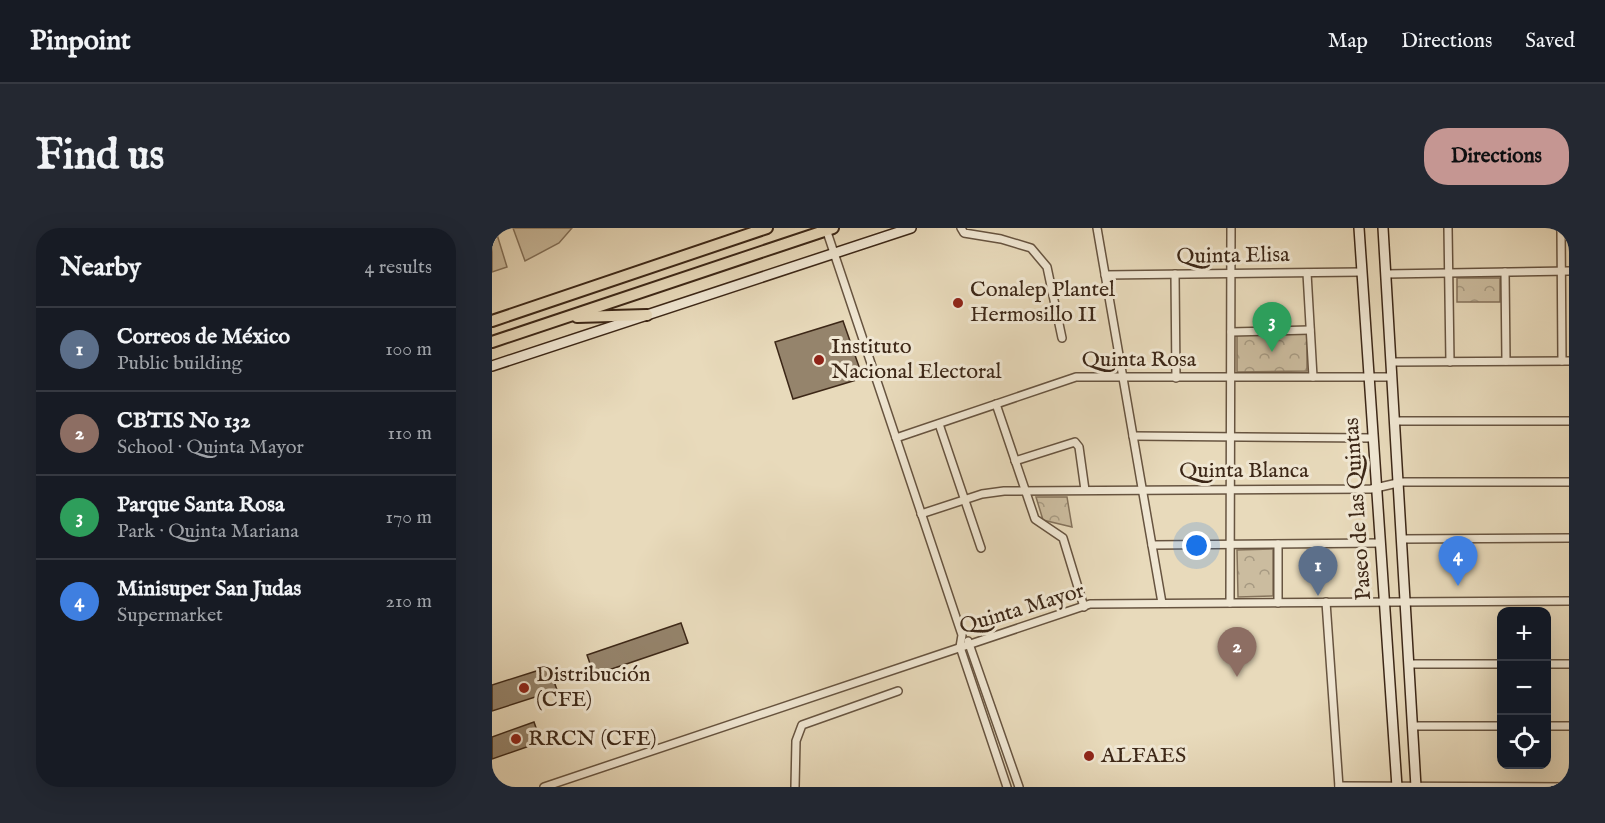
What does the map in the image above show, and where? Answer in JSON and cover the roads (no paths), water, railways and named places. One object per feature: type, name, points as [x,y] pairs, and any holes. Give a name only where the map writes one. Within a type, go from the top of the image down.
[{"type":"main road","points":[[492,321],[766,228]]},
{"type":"main road","points":[[492,366],[910,228]]},
{"type":"main road","name":"Paseo de las Quintas","points":[[1359,228],[1397,787]]},
{"type":"main road","name":"Paseo de las Quintas","points":[[1383,228],[1416,787]]},
{"type":"main road","points":[[492,342],[828,229]]},
{"type":"main road","points":[[564,317],[647,315]]},
{"type":"street","points":[[961,228],[964,233],[1001,239],[1031,248],[1047,267],[1062,338]]},
{"type":"street","points":[[1097,228],[1162,603]]},
{"type":"street","points":[[1230,603],[1231,228]]},
{"type":"street","points":[[1448,228],[1450,362]]},
{"type":"street","points":[[1391,362],[1565,361],[1565,271],[1562,228]]},
{"type":"street","points":[[828,229],[834,253],[962,635],[970,644],[1019,787]]},
{"type":"street","points":[[1386,274],[1565,271]]},
{"type":"street","name":"Quinta Elisa","points":[[1105,275],[1362,272]]},
{"type":"street","points":[[1505,272],[1506,361]]},
{"type":"street","points":[[1307,273],[1313,377]]},
{"type":"street","points":[[1175,274],[1176,378]]},
{"type":"street","points":[[1231,332],[1310,330]]},
{"type":"street","name":"Quinta Rosa","points":[[896,438],[1070,379],[1392,377]]},
{"type":"street","points":[[996,404],[1024,491],[1038,523],[1063,538],[1084,606]]},
{"type":"street","points":[[1395,421],[1569,421]]},
{"type":"street","points":[[939,424],[981,548]]},
{"type":"street","points":[[1133,436],[1373,438]]},
{"type":"street","points":[[1015,461],[1075,442],[1079,447],[1085,490]]},
{"type":"street","name":"Quinta Blanca","points":[[921,514],[988,493],[1024,491],[1377,488],[1398,482],[1569,482]]},
{"type":"street","points":[[1402,539],[1569,538]]},
{"type":"street","points":[[1152,545],[1380,543]]},
{"type":"street","points":[[1278,544],[1278,603]]},
{"type":"street","name":"Quinta Mayor","points":[[544,787],[1084,606],[1162,603],[1569,601]]},
{"type":"street","points":[[1326,602],[1339,787],[1569,787]]},
{"type":"street","points":[[962,635],[960,647],[1007,787]]},
{"type":"street","points":[[1409,664],[1497,664]]},
{"type":"street","points":[[1551,664],[1569,664]]},
{"type":"street","points":[[795,787],[796,741],[802,726],[898,691]]},
{"type":"street","points":[[1413,726],[1497,726]]},
{"type":"street","points":[[1551,726],[1569,726]]},
{"type":"place","name":"Conalep Plantel Hermosillo II","points":[[958,303]]},
{"type":"place","name":"Parque Santa Rosa","points":[[1272,352]]},
{"type":"place","name":"Instituto Nacional Electoral","points":[[819,360]]},
{"type":"place","name":"Minisuper San Judas","points":[[1458,586]]},
{"type":"place","name":"Correos de México","points":[[1318,596]]},
{"type":"place","name":"CBTIS No 132","points":[[1237,677]]},
{"type":"place","name":"Distribución (CFE)","points":[[524,688]]},
{"type":"place","name":"RRCN (CFE)","points":[[516,739]]},
{"type":"place","name":"ALFAES","points":[[1089,756]]}]
